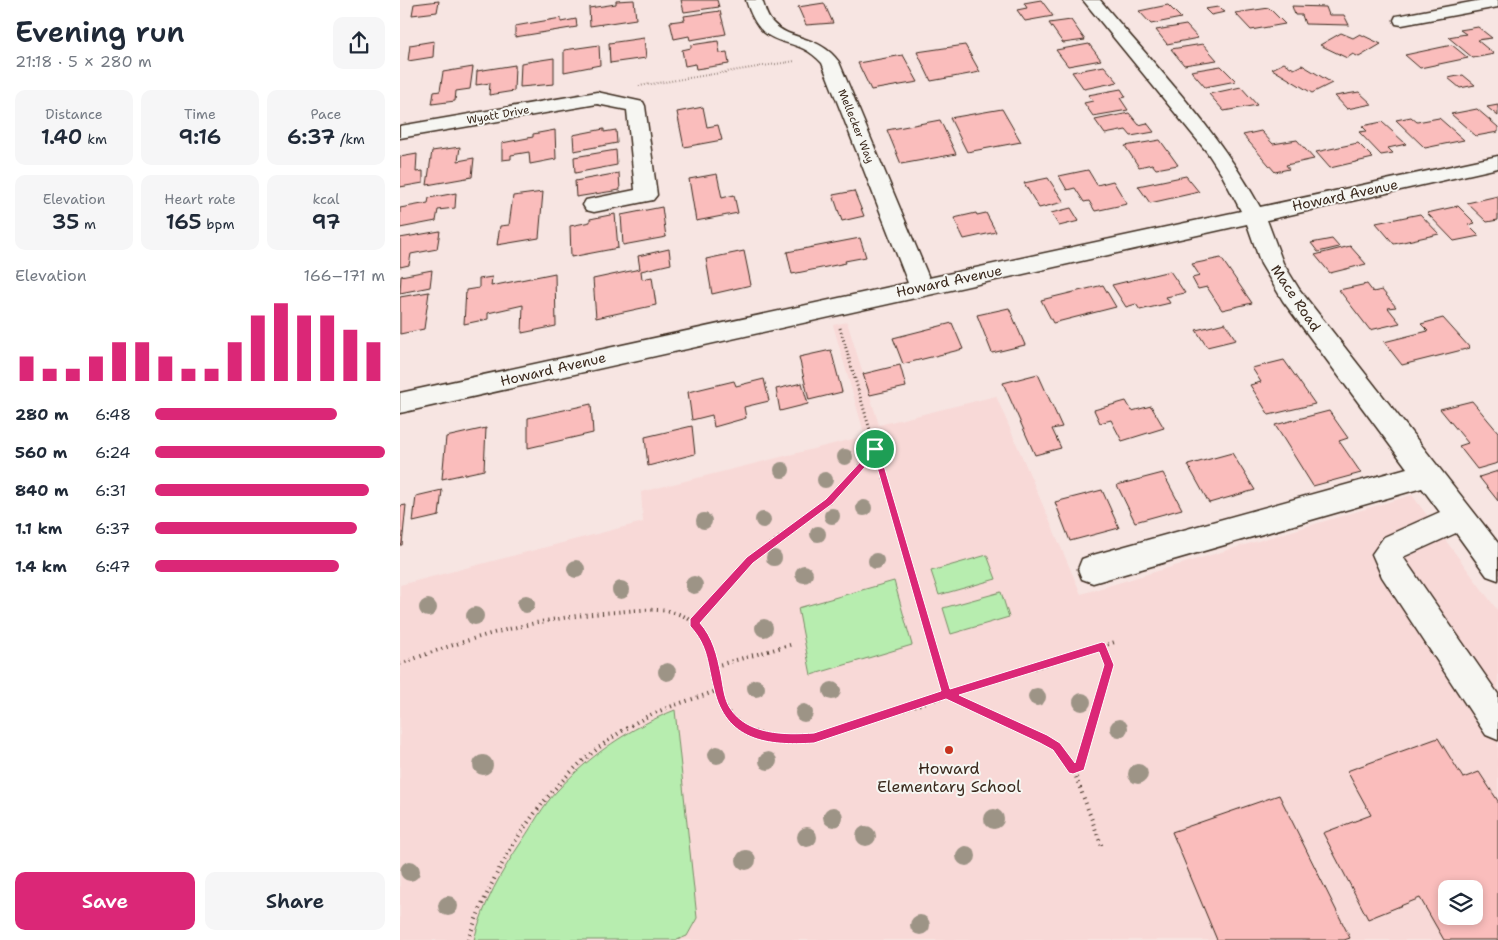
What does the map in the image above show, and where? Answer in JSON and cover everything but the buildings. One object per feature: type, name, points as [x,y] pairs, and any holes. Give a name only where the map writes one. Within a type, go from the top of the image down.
[{"type":"street","name":"Mellecker Way","points":[[754,0],[759,16],[767,27],[823,51],[830,62],[920,287]]},
{"type":"street","name":"Mace Road","points":[[1091,0],[1214,148],[1232,174],[1254,215],[1272,264],[1291,295],[1498,566]]},
{"type":"street","points":[[1402,20],[1498,2]]},
{"type":"street","name":"Wyatt Drive","points":[[400,132],[597,98],[636,106],[646,196],[594,205]]},
{"type":"street","name":"Howard Avenue","points":[[400,403],[920,287],[1498,162]]},
{"type":"street","points":[[1093,569],[1428,474]]},
{"type":"street","points":[[1461,517],[1394,546],[1387,554],[1392,567],[1498,724]]},
{"type":"path","points":[[640,86],[796,60]]},
{"type":"path","points":[[834,307],[947,694],[1044,739],[1056,747],[1073,769],[1102,847]]},
{"type":"path","points":[[694,623],[750,560],[829,501],[875,449]]},
{"type":"path","points":[[400,664],[489,633],[570,616],[601,612],[665,610],[682,615],[694,623],[704,634],[716,666],[719,690],[725,710],[739,726],[757,734],[795,739],[814,738],[947,694],[1115,642]]},
{"type":"path","points":[[716,666],[793,644]]},
{"type":"path","points":[[1073,769],[1080,766],[1109,665],[1102,646]]},
{"type":"path","points":[[468,940],[476,913],[504,859],[552,791],[578,764],[602,744],[639,720],[719,690]]},
{"type":"shaded area","name":"Howard Elementary School","points":[[847,322],[879,425],[996,396],[1081,594],[1412,495],[1498,611],[1498,940],[400,940],[400,585],[643,522],[641,492],[865,436],[833,325]]},
{"type":"green space","points":[[987,555],[996,579],[939,595],[931,571]]},
{"type":"green space","points":[[894,581],[912,645],[811,675],[798,608]]},
{"type":"green space","points":[[1001,592],[1009,617],[951,634],[943,608]]},
{"type":"green space","points":[[675,710],[697,918],[687,936],[677,940],[474,940],[482,914],[500,876],[538,815],[552,797],[597,754],[642,725]]},
{"type":"place","name":"Howard Elementary School","points":[[949,750]]},
{"type":"route","points":[[875,449],[829,501],[767,545],[750,560],[694,623],[704,634],[711,650],[725,710],[739,726],[757,734],[795,739],[814,738],[947,694],[1102,646],[1109,665],[1080,766],[1073,769],[1056,747],[1044,739],[947,694],[875,449]]}]
